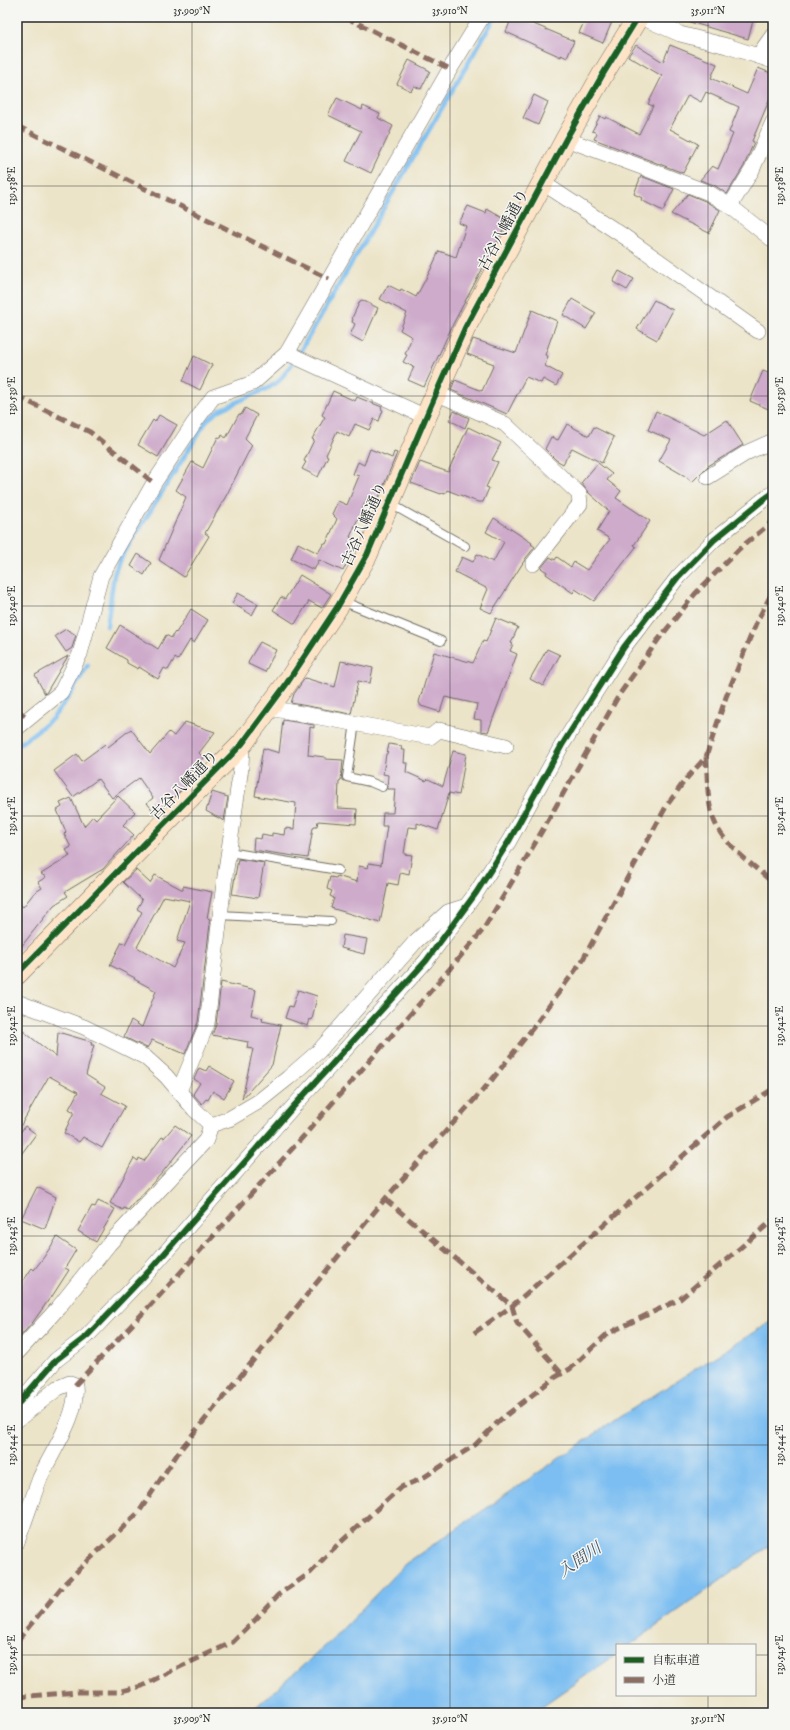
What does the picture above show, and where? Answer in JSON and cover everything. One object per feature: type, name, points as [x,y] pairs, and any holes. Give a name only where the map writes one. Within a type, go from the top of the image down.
[{"type":"street","points":[[17,728],[61,692],[80,654],[101,576],[154,483],[194,423],[213,397],[253,383],[287,353],[442,82],[482,17]]},
{"type":"street","points":[[639,17],[680,34],[773,61]]},
{"type":"street","name":"古谷八幡通り","points":[[17,974],[242,744],[269,708],[341,601],[367,555],[465,328],[566,139],[603,74],[639,17]]},
{"type":"street","points":[[758,56],[773,36]]},
{"type":"street","points":[[730,206],[752,170],[773,122]]},
{"type":"street","points":[[566,139],[702,190],[730,206],[773,240]]},
{"type":"street","points":[[543,183],[758,331]]},
{"type":"street","points":[[287,353],[426,417]]},
{"type":"street","points":[[436,393],[505,424],[579,494],[580,504],[533,564]]},
{"type":"street","points":[[708,477],[748,452],[773,441]]},
{"type":"street","points":[[17,1405],[56,1360],[87,1336],[150,1270],[283,1118],[426,961],[467,906],[509,841],[562,745],[624,647],[684,571],[714,540],[773,493]]},
{"type":"street","points":[[269,708],[430,737],[438,730],[506,746]]},
{"type":"street","points":[[178,1091],[207,1024],[220,915],[241,768],[242,744]]},
{"type":"street","points":[[211,1125],[229,1119],[258,1102],[319,1052],[416,941],[448,912],[467,906]]},
{"type":"street","points":[[17,1002],[84,1027],[145,1057],[166,1076],[194,1109],[211,1125]]},
{"type":"street","points":[[17,1353],[58,1308],[109,1244],[206,1140],[211,1125]]},
{"type":"street","points":[[17,1420],[58,1388],[70,1383],[75,1385],[75,1403],[68,1421],[40,1478],[17,1542]]},
{"type":"lane","points":[[389,502],[465,546]]},
{"type":"lane","points":[[341,601],[441,641]]},
{"type":"lane","points":[[355,724],[347,777],[370,782],[382,787]]},
{"type":"lane","points":[[229,852],[338,870]]},
{"type":"lane","points":[[220,915],[331,921]]},
{"type":"water","name":"入間川","points":[[773,1320],[773,1543],[631,1644],[616,1644],[616,1655],[532,1713],[249,1713],[331,1641],[405,1564],[618,1418]]},
{"type":"building","points":[[512,17],[517,17],[574,41],[567,58],[561,55],[561,57],[506,32]]},
{"type":"building","points":[[586,17],[614,17],[603,43],[579,33]]},
{"type":"building","points":[[683,17],[754,17],[748,39],[683,20]]},
{"type":"building","points":[[636,45],[663,62],[670,45],[717,64],[711,78],[747,94],[758,68],[773,74],[773,91],[752,141],[754,142],[744,166],[727,194],[714,185],[700,180],[712,166],[718,169],[733,134],[729,132],[739,107],[706,92],[701,102],[688,95],[670,129],[698,144],[683,173],[594,139],[597,133],[592,131],[600,116],[605,119],[606,117],[639,134],[653,106],[648,104],[662,76],[628,56]]},
{"type":"building","points":[[409,60],[430,71],[421,89],[414,86],[411,91],[397,84]]},
{"type":"building","points":[[534,95],[548,102],[538,125],[523,118]]},
{"type":"building","points":[[337,98],[362,110],[363,106],[380,114],[378,118],[393,126],[371,173],[346,161],[361,131],[328,115]]},
{"type":"building","points":[[641,176],[674,189],[663,211],[641,200],[642,198],[634,194]]},
{"type":"building","points":[[688,194],[705,201],[720,210],[709,233],[671,214]]},
{"type":"building","points":[[468,206],[486,213],[487,209],[508,221],[454,322],[424,387],[408,380],[414,367],[403,362],[407,355],[405,354],[412,337],[400,330],[407,313],[380,299],[388,285],[400,291],[401,289],[416,297],[439,251],[456,257],[466,226],[459,223]]},
{"type":"building","points":[[619,271],[634,279],[627,290],[613,282]]},
{"type":"building","points":[[572,299],[596,313],[586,329],[563,315]]},
{"type":"building","points":[[362,300],[378,308],[363,342],[350,335],[355,324],[352,322],[352,318],[360,301]]},
{"type":"building","points":[[654,300],[673,310],[657,340],[637,329]]},
{"type":"building","points":[[532,310],[557,321],[545,355],[548,356],[545,366],[562,375],[556,386],[543,379],[541,383],[526,377],[507,414],[451,390],[455,380],[482,391],[494,364],[467,354],[473,339],[516,353]]},
{"type":"building","points":[[194,356],[212,365],[200,390],[183,381]]},
{"type":"building","points":[[763,371],[773,375],[773,411],[750,401]]},
{"type":"building","points":[[333,391],[355,401],[357,397],[382,407],[381,409],[383,410],[379,421],[374,419],[369,430],[355,424],[349,437],[337,431],[326,455],[328,456],[318,477],[302,469],[306,462],[304,461],[314,440],[312,439],[325,417],[322,415]]},
{"type":"building","points":[[245,408],[257,415],[245,438],[252,445],[205,533],[209,536],[184,577],[159,560],[186,497],[176,490],[192,462],[203,468],[218,437],[221,438],[222,435],[226,438],[239,414],[241,415]]},
{"type":"building","points":[[454,411],[469,418],[465,428],[449,420]]},
{"type":"building","points":[[656,411],[704,435],[727,420],[743,445],[708,466],[692,482],[685,476],[659,461],[671,440],[648,430]]},
{"type":"building","points":[[159,415],[177,425],[158,457],[138,445],[153,420],[155,422]]},
{"type":"building","points":[[567,424],[589,436],[594,427],[614,437],[602,463],[572,448],[563,464],[556,460],[545,449],[551,437],[558,440]]},
{"type":"building","points":[[468,427],[501,443],[492,460],[498,462],[486,487],[489,488],[483,502],[478,502],[447,490],[445,494],[441,494],[411,483],[420,462],[448,472]]},
{"type":"building","points":[[370,449],[392,458],[394,452],[397,453],[377,502],[367,498],[350,537],[357,541],[343,571],[319,560],[314,570],[291,559],[298,543],[318,553],[324,543],[326,544],[337,519],[332,514],[338,501],[347,505],[359,476],[353,474],[358,462],[364,465]]},
{"type":"building","points":[[598,463],[612,474],[607,480],[621,491],[616,498],[650,521],[634,545],[636,547],[594,601],[575,589],[573,593],[546,574],[547,572],[541,568],[550,557],[555,560],[557,557],[571,567],[574,562],[587,570],[610,539],[597,531],[609,511],[588,492],[581,483]]},
{"type":"building","points":[[494,518],[532,543],[531,544],[535,547],[526,558],[491,613],[480,608],[488,589],[455,572],[462,557],[473,562],[477,554],[493,562],[504,542],[486,532]]},
{"type":"building","points":[[138,554],[151,563],[144,575],[131,566]]},
{"type":"building","points":[[300,575],[331,594],[322,608],[309,601],[295,624],[273,610],[281,597],[285,599]]},
{"type":"building","points":[[238,593],[258,604],[252,615],[232,603]]},
{"type":"building","points":[[191,609],[208,620],[194,643],[190,640],[178,660],[175,658],[168,670],[164,668],[158,679],[139,667],[138,669],[127,663],[127,660],[107,648],[120,625],[158,649],[166,635],[171,638],[175,632],[176,633]]},
{"type":"building","points":[[496,618],[518,627],[511,643],[513,644],[510,651],[517,654],[488,732],[481,731],[481,720],[474,719],[477,704],[445,697],[440,712],[421,706],[419,702],[434,652],[473,663],[483,641],[486,642]]},
{"type":"building","points":[[66,629],[76,635],[72,648],[66,652],[55,636]]},
{"type":"building","points":[[260,642],[276,650],[265,672],[248,664]]},
{"type":"building","points":[[547,649],[560,655],[543,686],[530,679]]},
{"type":"building","points":[[68,656],[46,693],[45,694],[35,675]]},
{"type":"building","points":[[341,661],[373,668],[370,683],[358,681],[351,714],[291,703],[294,694],[305,678],[335,687]]},
{"type":"building","points":[[283,720],[314,725],[314,728],[310,727],[308,755],[325,757],[325,759],[343,760],[341,780],[339,781],[338,808],[357,809],[356,824],[318,821],[317,826],[314,826],[313,828],[308,858],[253,850],[254,838],[261,839],[262,834],[272,836],[272,833],[284,835],[285,828],[294,829],[296,803],[255,796],[263,748],[279,753]]},
{"type":"building","points":[[185,722],[215,732],[199,753],[204,758],[184,780],[187,784],[168,803],[154,812],[147,803],[153,798],[139,778],[112,798],[98,779],[73,797],[54,771],[77,754],[82,761],[105,744],[108,747],[131,729],[150,754],[169,732],[174,736]]},
{"type":"building","points":[[389,744],[402,746],[401,750],[405,750],[404,763],[407,763],[406,772],[426,781],[428,779],[443,786],[453,751],[466,754],[459,795],[449,793],[438,830],[417,823],[417,828],[408,827],[404,854],[412,855],[409,874],[401,872],[398,885],[388,883],[380,923],[331,908],[334,898],[330,896],[332,891],[327,889],[330,877],[336,878],[337,876],[357,882],[359,866],[368,868],[369,863],[381,865],[387,826],[382,826],[383,813],[393,813],[395,789],[387,789],[388,775],[383,774]]},
{"type":"building","points":[[212,792],[228,797],[224,821],[206,811]]},
{"type":"building","points":[[118,796],[135,812],[123,825],[134,835],[103,869],[65,892],[68,896],[54,905],[17,952],[17,902],[23,907],[34,893],[42,888],[38,882],[46,877],[41,874],[70,856],[66,850],[71,847],[64,834],[66,832],[57,810],[62,807],[60,803],[71,798],[84,826],[93,816],[96,819]]},
{"type":"building","points":[[238,859],[264,863],[258,898],[232,894]]},
{"type":"building","points":[[136,870],[150,883],[155,875],[183,890],[183,886],[212,892],[207,918],[210,919],[210,924],[198,1022],[185,1054],[152,1040],[147,1048],[124,1037],[131,1020],[142,1027],[156,991],[110,965],[122,942],[125,944],[142,912],[137,909],[142,900],[123,882]],"holes":[[[164,896],[190,901],[177,941],[185,943],[173,968],[137,947]]]},
{"type":"building","points":[[343,935],[367,939],[364,954],[341,948]]},
{"type":"building","points":[[221,982],[256,990],[251,1015],[263,1018],[262,1021],[281,1025],[272,1065],[242,1099],[253,1049],[247,1048],[248,1042],[212,1035],[216,1025]]},
{"type":"building","points":[[298,990],[317,996],[312,1020],[310,1019],[308,1026],[285,1018],[289,1006],[292,1007]]},
{"type":"building","points":[[23,1031],[56,1057],[58,1032],[92,1042],[91,1045],[94,1045],[86,1075],[105,1087],[101,1093],[125,1106],[102,1148],[83,1137],[79,1142],[64,1133],[74,1112],[69,1109],[78,1092],[49,1076],[17,1132],[17,1048]]},
{"type":"building","points":[[209,1066],[234,1081],[224,1098],[213,1091],[208,1100],[206,1099],[202,1104],[193,1094],[200,1083],[194,1079],[199,1068],[206,1071]]},
{"type":"building","points":[[175,1125],[191,1136],[162,1173],[128,1210],[124,1208],[123,1210],[110,1203],[134,1158],[138,1161],[139,1158],[144,1161],[162,1137],[164,1138]]},
{"type":"building","points":[[25,1126],[36,1134],[17,1160],[17,1137]]},
{"type":"building","points":[[37,1187],[56,1197],[45,1229],[21,1219]]},
{"type":"building","points":[[98,1201],[115,1209],[96,1242],[78,1231],[92,1206],[95,1207]]},
{"type":"building","points":[[57,1237],[76,1250],[65,1268],[69,1270],[51,1298],[17,1340],[17,1290],[32,1268],[34,1270],[44,1257]]},
{"type":"waterway","points":[[298,355],[495,17]]},
{"type":"waterway","points":[[107,626],[114,575],[119,561],[207,420],[220,410],[270,387],[279,381],[292,364]]},
{"type":"waterway","points":[[17,746],[52,719],[68,698],[88,665]]},
{"type":"marked path","points":[[345,17],[450,69]]},
{"type":"marked path","points":[[17,126],[329,279]]},
{"type":"marked path","points":[[17,396],[90,432],[154,483]]},
{"type":"marked path","points":[[75,1385],[160,1295],[301,1139],[483,930],[534,845],[619,695],[658,640],[695,594],[739,549],[773,521]]},
{"type":"marked path","points":[[17,1641],[66,1582],[139,1512],[180,1450],[385,1199],[491,1081],[532,1029],[582,961],[667,805],[686,779],[706,757],[726,697],[756,623],[773,591]]},
{"type":"marked path","points":[[17,710],[29,719]]},
{"type":"marked path","points":[[706,757],[709,801],[713,819],[717,827],[727,842],[773,883]]},
{"type":"marked path","points":[[474,1333],[512,1306],[727,1117],[773,1089]]},
{"type":"marked path","points":[[385,1199],[512,1306],[517,1323],[562,1374]]},
{"type":"marked path","points":[[17,1697],[78,1692],[117,1692],[142,1686],[233,1642],[278,1595],[310,1573],[331,1551],[401,1487],[421,1479],[475,1445],[500,1420],[554,1378],[570,1369],[607,1334],[680,1299],[773,1220]]},
{"type":"cycle path","points":[[17,974],[242,744],[285,686],[338,606],[367,555],[465,328],[566,139],[638,17]]},
{"type":"cycle path","points":[[17,1405],[56,1360],[87,1336],[150,1270],[293,1107],[426,961],[476,893],[509,841],[562,745],[624,647],[678,577],[714,540],[773,493]]}]
